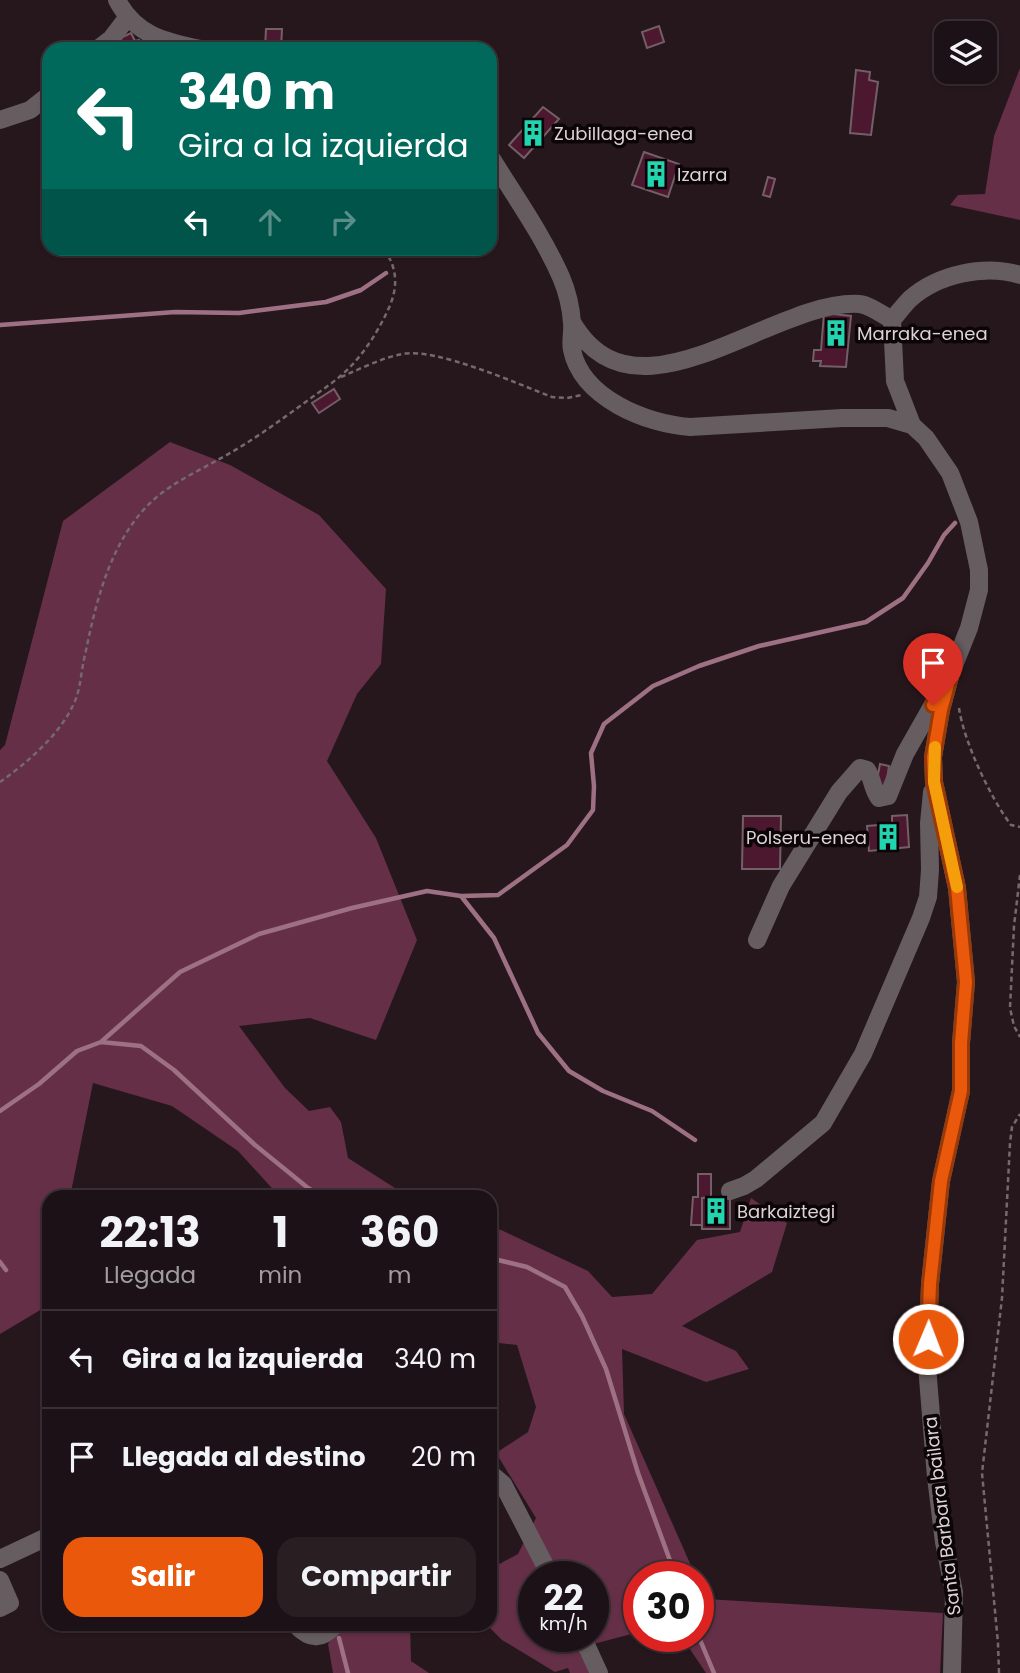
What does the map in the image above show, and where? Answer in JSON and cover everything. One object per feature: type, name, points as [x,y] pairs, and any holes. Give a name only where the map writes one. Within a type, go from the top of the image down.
[{"type":"street","points":[[117,0],[127,18],[166,42]]},
{"type":"street","points":[[107,42],[127,18]]},
{"type":"street","points":[[0,120],[30,110],[42,101]]},
{"type":"street","points":[[497,167],[561,277],[572,322],[572,349],[579,367],[595,389],[616,404],[666,425],[690,427],[842,418],[888,418],[912,425]]},
{"type":"street","points":[[572,322],[582,340],[594,351],[627,364],[659,366],[695,356],[831,305],[862,304],[892,320],[910,299],[950,278],[982,270],[1004,270],[1020,275]]},
{"type":"street","name":"Santa Barbara bailara","points":[[892,320],[895,381],[912,425],[932,447],[959,491],[979,570],[979,590],[969,628],[951,673],[933,757],[934,782],[957,888],[966,982],[961,1043],[961,1091],[941,1181],[930,1284],[928,1366],[936,1477],[944,1542],[954,1592],[952,1673]]},
{"type":"street","points":[[757,940],[781,886],[851,776],[860,768],[867,769],[871,775],[873,790],[879,798],[888,796],[905,754],[951,673]]},
{"type":"street","points":[[730,1191],[757,1179],[823,1123],[863,1055],[928,897],[930,801],[934,782]]},
{"type":"street","points":[[497,1479],[503,1484],[543,1561]]},
{"type":"street","points":[[0,1559],[42,1539]]},
{"type":"street","points":[[0,1580],[10,1603],[0,1608]]},
{"type":"street","points":[[302,1631],[314,1637],[330,1631]]},
{"type":"street","points":[[589,1652],[599,1673]]},
{"type":"path","points":[[0,782],[22,767],[61,725],[75,700],[95,609],[121,539],[138,515],[161,493],[247,444],[353,365],[381,324],[393,300],[396,283],[394,266],[388,256]]},
{"type":"path","points":[[338,378],[393,356],[414,353],[449,360],[552,397],[584,395],[595,389]]},
{"type":"path","points":[[958,705],[966,739],[1000,808],[1011,825],[1020,827]]},
{"type":"path","points":[[1020,875],[1014,926],[1010,1008],[1020,1037]]},
{"type":"path","points":[[999,1673],[982,1472],[1002,1298],[1010,1143],[1012,1127],[1020,1114]]},
{"type":"shaded area","points":[[1020,68],[1020,220],[950,205],[958,195],[985,194],[994,136]]},
{"type":"shaded area","points":[[170,442],[230,465],[319,515],[386,589],[381,664],[357,694],[327,761],[376,838],[417,940],[376,1040],[310,1018],[239,1026],[285,1088],[309,1111],[330,1107],[341,1122],[348,1158],[398,1190],[274,1190],[238,1151],[172,1106],[93,1083],[71,1190],[42,1190],[42,1309],[0,1334],[0,750],[5,745],[63,521]]},
{"type":"shaded area","points":[[751,1198],[787,1223],[772,1272],[682,1326],[736,1351],[749,1369],[706,1382],[622,1349],[624,1414],[689,1561],[623,1561],[623,1636],[609,1640],[609,1561],[518,1561],[518,1650],[493,1631],[497,1631],[497,1565],[518,1554],[536,1518],[497,1452],[528,1432],[536,1407],[517,1345],[497,1343],[497,1229],[588,1271],[612,1297],[652,1294],[697,1240],[740,1232]]},
{"type":"shaded area","points":[[714,1599],[943,1613],[940,1673],[706,1673],[692,1652],[714,1652]]},
{"type":"shaded area","points":[[336,1631],[410,1631],[411,1661],[429,1673],[333,1673],[328,1644]]},
{"type":"shaded area","points":[[522,1652],[584,1652],[590,1673],[570,1673],[568,1668],[555,1672]]},
{"type":"building","points":[[659,26],[664,42],[647,48],[642,32]]},
{"type":"building","points":[[266,29],[282,29],[281,42],[265,42]]},
{"type":"building","points":[[131,33],[135,41],[140,42],[117,42],[116,40]]},
{"type":"building","points":[[856,70],[870,72],[869,80],[878,82],[871,135],[850,133]]},
{"type":"building","name":"Zubillaga-enea","points":[[543,107],[559,119],[524,158],[509,145]]},
{"type":"building","name":"Izarra","points":[[644,152],[679,164],[668,197],[632,185]]},
{"type":"building","points":[[768,177],[775,179],[770,197],[763,195]]},
{"type":"building","name":"Marraka-enea","points":[[824,313],[851,316],[846,367],[820,366],[821,361],[813,361],[814,350],[821,350]]},
{"type":"building","points":[[334,389],[340,399],[319,413],[312,403]]},
{"type":"building","points":[[880,764],[889,766],[886,787],[876,785]]},
{"type":"building","name":"Polseru-enea","points":[[907,815],[909,847],[869,851],[867,826],[892,824],[892,816]]},
{"type":"building","points":[[743,816],[781,816],[780,869],[742,869]]},
{"type":"building","points":[[698,1174],[711,1174],[711,1197],[702,1198],[702,1225],[691,1225],[693,1197],[698,1197]]},
{"type":"building","name":"Barkaiztegi","points":[[730,1197],[730,1229],[702,1229],[702,1198]]},
{"type":"waterway","points":[[0,325],[175,312],[239,313],[326,302],[361,290],[386,273]]},
{"type":"waterway","points":[[462,896],[498,895],[567,845],[593,810],[591,753],[604,724],[653,686],[699,666],[759,646],[866,622],[903,598],[944,535],[955,523]]},
{"type":"waterway","points":[[101,1042],[180,972],[259,934],[352,908],[427,891],[461,896],[494,938],[538,1033],[569,1071],[603,1091],[652,1111],[695,1140]]},
{"type":"waterway","points":[[0,1111],[39,1084],[77,1051],[101,1042],[141,1046],[174,1070],[255,1145],[311,1190]]},
{"type":"waterway","points":[[497,1260],[527,1267],[565,1287],[582,1316],[606,1369],[638,1473],[670,1561]]},
{"type":"waterway","points":[[0,1262],[6,1270]]},
{"type":"waterway","points":[[339,1638],[348,1673]]},
{"type":"waterway","points":[[705,1652],[714,1673]]},
{"type":"slow traffic","points":[[935,747],[934,782],[957,887]]},
{"type":"place","name":"Zubillaga-enea","points":[[533,133]]},
{"type":"place","name":"Izarra","points":[[656,174]]},
{"type":"place","name":"Marraka-enea","points":[[836,333]]},
{"type":"place","name":"Polseru-enea","points":[[888,837]]},
{"type":"place","name":"Barkaiztegi","points":[[716,1211]]},
{"type":"route","points":[[928,1339],[930,1284],[941,1181],[961,1091],[961,1043],[966,982],[957,888],[934,782],[933,757],[951,673],[933,705]]}]
